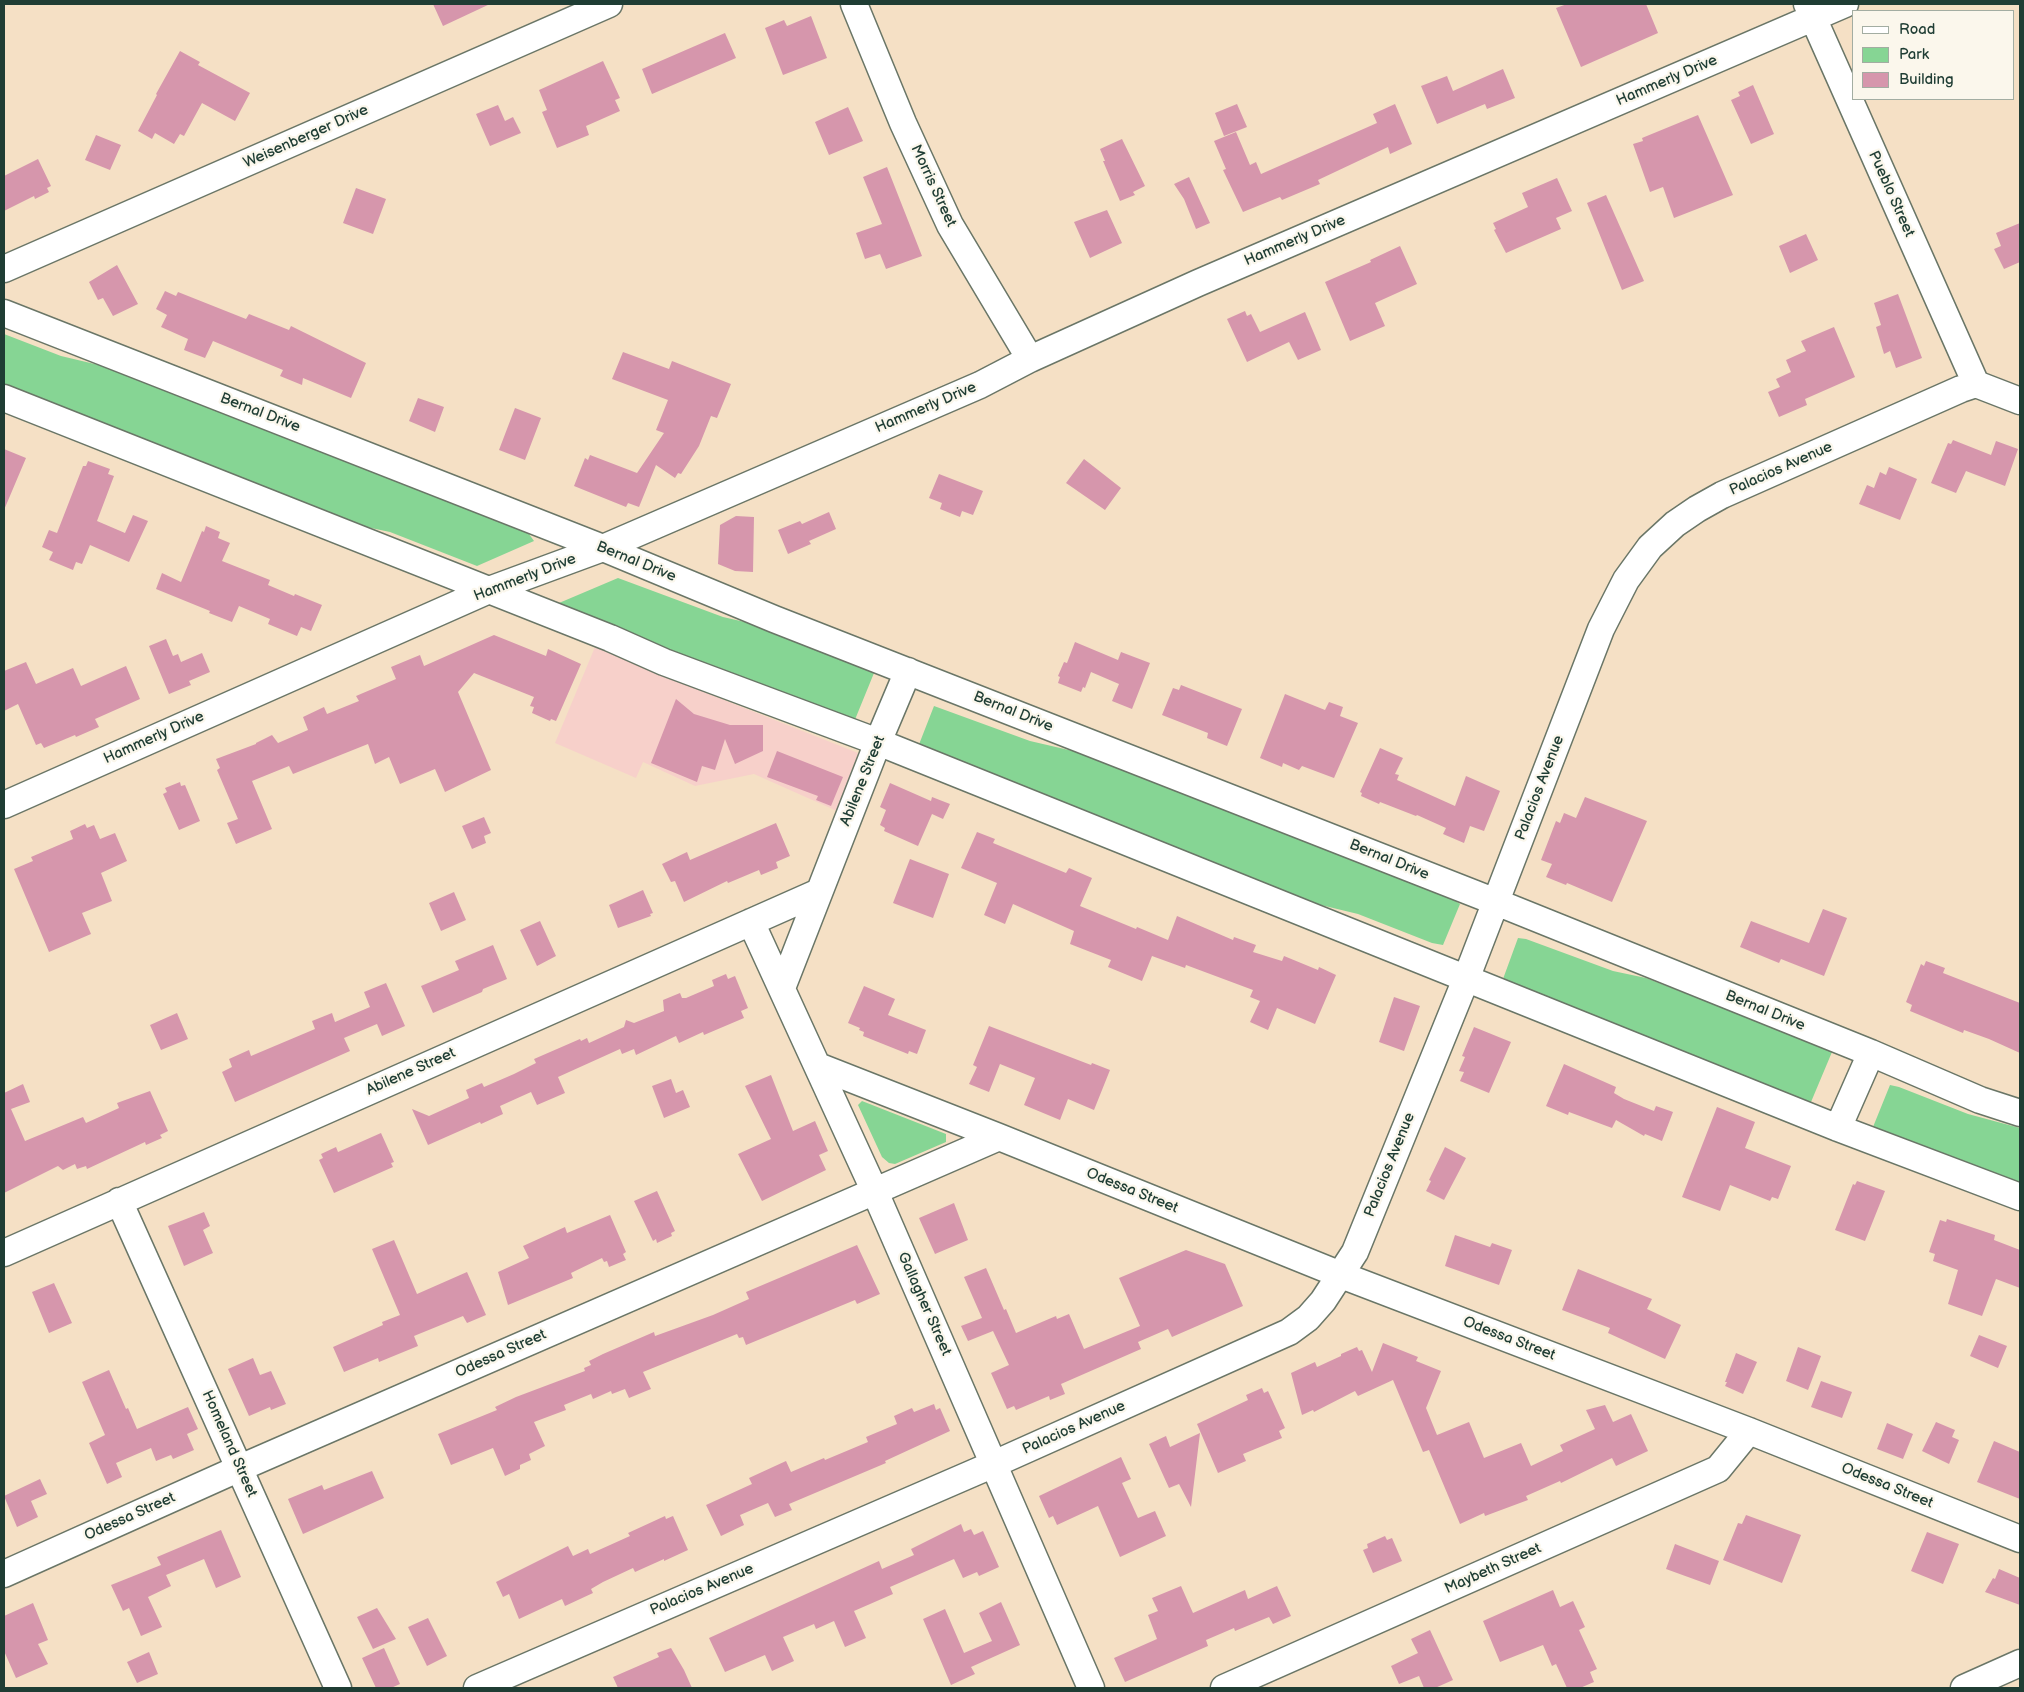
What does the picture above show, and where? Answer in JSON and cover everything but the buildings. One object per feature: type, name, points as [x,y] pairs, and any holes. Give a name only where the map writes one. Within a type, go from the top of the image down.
[{"type":"street","name":"Weisenberger Drive","points":[[4,269],[609,4]]},
{"type":"street","name":"Morris Street","points":[[854,4],[903,123],[950,225],[1030,359]]},
{"type":"street","name":"Hammerly Drive","points":[[4,805],[489,590],[603,548],[980,386],[1030,359],[1198,283],[1810,11],[1845,4]]},
{"type":"street","name":"Pueblo Street","points":[[1810,11],[1976,384]]},
{"type":"street","name":"Bernal Drive","points":[[4,313],[603,548],[774,619],[1496,902],[1871,1053],[1980,1100],[2020,1113]]},
{"type":"street","points":[[1976,384],[2020,401]]},
{"type":"street","name":"Palacios Avenue","points":[[477,1688],[994,1464],[1289,1332],[1308,1318],[1323,1302],[1355,1252],[1466,979],[1602,630],[1626,580],[1650,547],[1674,524],[1722,495],[1976,384]]},
{"type":"street","points":[[4,398],[489,590],[664,662],[878,742],[1838,1128],[2020,1197]]},
{"type":"street","name":"Abilene Street","points":[[782,988],[908,670]]},
{"type":"street","name":"Abilene Street","points":[[4,1253],[819,892]]},
{"type":"street","name":"Gallagher Street","points":[[751,922],[875,1192],[1091,1688]]},
{"type":"street","points":[[1838,1128],[1871,1053]]},
{"type":"street","name":"Odessa Street","points":[[818,1066],[1341,1275],[1749,1431],[2020,1539]]},
{"type":"street","name":"Odessa Street","points":[[4,1574],[240,1468],[999,1137]]},
{"type":"street","name":"Homeland Street","points":[[119,1201],[338,1688]]},
{"type":"street","name":"Maybeth Street","points":[[1224,1688],[1718,1469],[1749,1431]]},
{"type":"street","points":[[1964,1688],[2020,1664]]},
{"type":"shaded area","points":[[595,647],[858,753],[837,811],[754,774],[695,786],[643,762],[636,778],[555,743]]},
{"type":"green space","points":[[4,334],[61,356],[103,366],[519,528],[529,534],[534,541],[477,566],[390,532],[357,525],[126,436],[4,384]]},
{"type":"green space","points":[[618,578],[723,617],[758,625],[874,673],[854,722],[573,613],[559,603]]},
{"type":"green space","points":[[934,706],[1030,741],[1086,754],[1454,900],[1460,904],[1443,945],[1432,943],[1358,914],[1300,900],[918,747]]},
{"type":"green space","points":[[1518,938],[1526,939],[1613,971],[1646,978],[1809,1041],[1832,1052],[1811,1102],[1781,1093],[1503,979]]},
{"type":"green space","points":[[1890,1085],[1968,1114],[2020,1128],[2020,1185],[1873,1127]]},
{"type":"green space","points":[[862,1101],[946,1134],[946,1142],[895,1164],[889,1163],[882,1157],[858,1105]]}]
